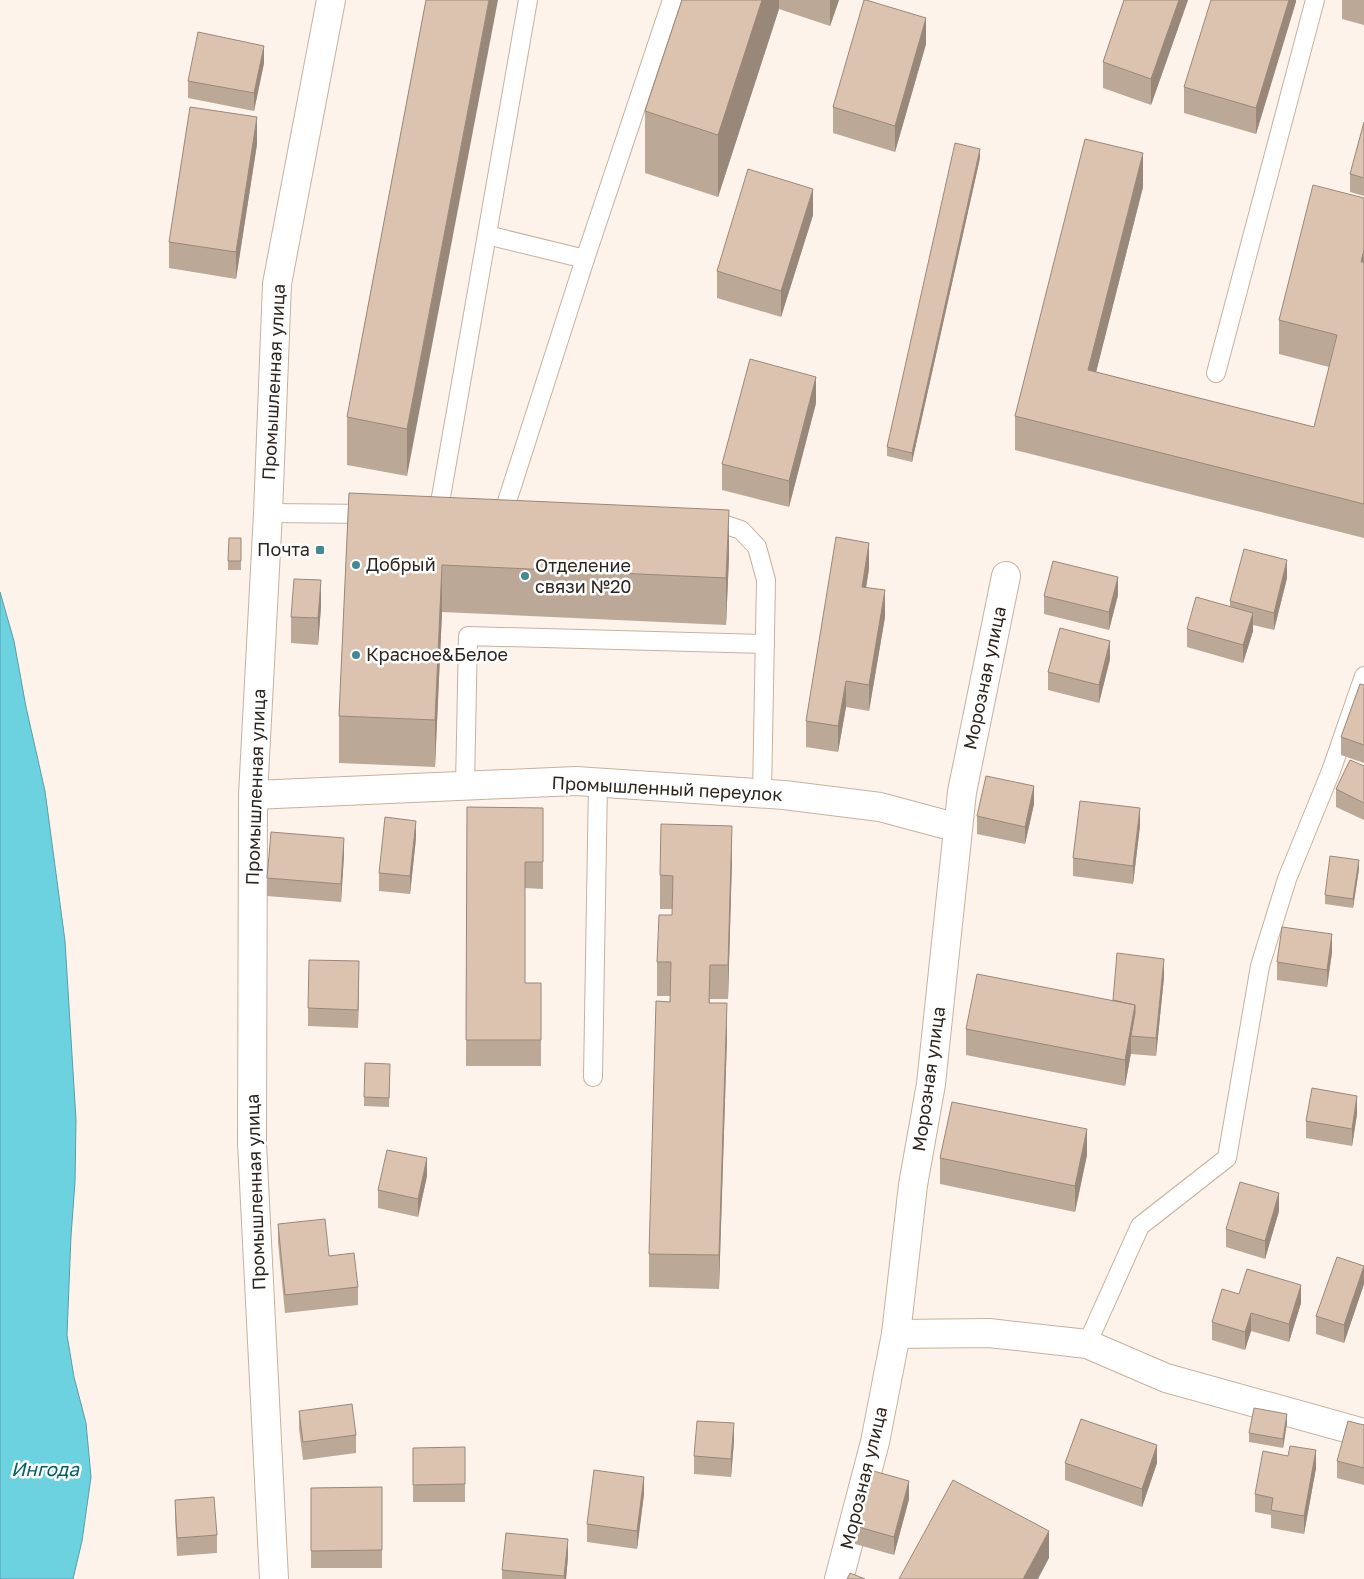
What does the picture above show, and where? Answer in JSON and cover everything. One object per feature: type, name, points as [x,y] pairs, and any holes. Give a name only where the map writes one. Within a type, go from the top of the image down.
[{"type":"street","name":"Промышленная улица","points":[[274,1579],[252,1143],[253,795],[268,513],[277,284],[331,0]]},
{"type":"street","name":"Морозная улица","points":[[839,1579],[875,1442],[896,1334],[913,1185],[931,1084],[962,792],[1006,576]]},
{"type":"street","name":"Промышленный переулок","points":[[253,795],[576,781],[598,782],[762,794],[880,807],[958,828]]},
{"type":"street","points":[[896,1334],[989,1333],[1087,1344],[1166,1378],[1364,1433]]},
{"type":"lane","points":[[438,514],[528,0]]},
{"type":"lane","points":[[503,514],[585,259],[672,0]]},
{"type":"lane","points":[[1216,373],[1315,0]]},
{"type":"lane","points":[[487,235],[585,259]]},
{"type":"lane","points":[[268,513],[388,514]]},
{"type":"lane","points":[[418,514],[456,514]]},
{"type":"lane","points":[[475,514],[522,514]]},
{"type":"lane","points":[[694,518],[704,518],[741,530],[757,547],[766,580],[762,794]]},
{"type":"lane","points":[[465,786],[468,636],[765,644]]},
{"type":"lane","points":[[1087,1344],[1140,1226],[1227,1158],[1260,966],[1287,879],[1330,771],[1364,676]]},
{"type":"lane","points":[[593,1077],[598,782]]},
{"type":"water","name":"Ингода","points":[[0,592],[14,641],[26,707],[45,791],[65,941],[76,1120],[75,1182],[67,1335],[74,1377],[86,1423],[91,1477],[82,1541],[73,1579],[0,1579]]},
{"type":"building","points":[[426,0],[489,0],[407,429],[347,417]]},
{"type":"building","points":[[682,0],[762,0],[718,135],[645,111]]},
{"type":"building","points":[[864,0],[926,18],[895,126],[833,107]]},
{"type":"building","points":[[1124,0],[1179,0],[1151,79],[1103,62]]},
{"type":"building","points":[[1211,0],[1289,0],[1256,108],[1184,87]]},
{"type":"building","points":[[198,32],[264,46],[254,93],[188,81]]},
{"type":"building","points":[[190,107],[257,117],[236,252],[169,242]]},
{"type":"building","points":[[1364,122],[1364,178],[1350,174]]},
{"type":"building","points":[[1085,139],[1143,153],[1088,370],[1314,427],[1337,335],[1279,320],[1313,185],[1364,198],[1364,250],[1361,262],[1364,262],[1364,504],[1015,416]]},
{"type":"building","points":[[955,143],[980,149],[912,453],[887,447]]},
{"type":"building","points":[[748,169],[813,189],[781,291],[717,271]]},
{"type":"building","points":[[750,359],[816,377],[789,481],[722,464]]},
{"type":"building","points":[[349,493],[729,510],[726,578],[442,565],[435,720],[339,716]]},
{"type":"building","points":[[836,537],[869,543],[862,587],[885,590],[869,685],[846,681],[838,726],[806,721]]},
{"type":"building","points":[[229,538],[241,538],[241,561],[228,561]]},
{"type":"building","points":[[1244,549],[1287,560],[1274,613],[1230,601]]},
{"type":"building","points":[[1053,561],[1118,577],[1109,612],[1044,596]]},
{"type":"building","points":[[294,579],[321,580],[318,618],[291,617]]},
{"type":"building","points":[[1196,597],[1253,613],[1243,645],[1187,629]]},
{"type":"building","points":[[1060,628],[1110,641],[1099,685],[1048,672]]},
{"type":"building","points":[[1360,684],[1364,685],[1364,745],[1341,737]]},
{"type":"building","points":[[1350,760],[1364,766],[1364,803],[1336,789]]},
{"type":"building","points":[[986,776],[1034,786],[1025,827],[977,816]]},
{"type":"building","points":[[1080,801],[1140,808],[1133,866],[1073,858]]},
{"type":"building","points":[[467,807],[543,808],[543,862],[525,862],[525,983],[541,983],[541,1040],[466,1040]]},
{"type":"building","points":[[385,817],[416,821],[410,876],[379,873]]},
{"type":"building","points":[[661,824],[732,826],[728,965],[710,965],[709,1003],[727,1003],[719,1255],[649,1254],[656,1001],[670,1002],[671,962],[657,962],[659,915],[672,915],[673,876],[660,875]]},
{"type":"building","points":[[271,832],[344,838],[341,884],[267,878]]},
{"type":"building","points":[[1330,856],[1359,860],[1353,899],[1325,895]]},
{"type":"building","points":[[1282,927],[1332,934],[1327,970],[1277,962]]},
{"type":"building","points":[[1117,953],[1164,959],[1156,1038],[1131,1036],[1135,1005],[1113,1000]]},
{"type":"building","points":[[309,960],[359,961],[358,1010],[308,1008]]},
{"type":"building","points":[[977,974],[1135,1005],[1125,1060],[966,1029]]},
{"type":"building","points":[[365,1063],[390,1064],[389,1098],[364,1097]]},
{"type":"building","points":[[1312,1088],[1357,1096],[1352,1129],[1306,1121]]},
{"type":"building","points":[[952,1102],[1087,1129],[1075,1186],[940,1158]]},
{"type":"building","points":[[387,1150],[427,1158],[418,1199],[378,1190]]},
{"type":"building","points":[[1240,1182],[1279,1193],[1265,1241],[1226,1229]]},
{"type":"building","points":[[325,1219],[329,1256],[354,1253],[358,1287],[285,1295],[278,1224]]},
{"type":"building","points":[[1337,1257],[1364,1266],[1344,1325],[1316,1316]]},
{"type":"building","points":[[1247,1269],[1301,1285],[1289,1324],[1251,1313],[1245,1332],[1212,1322],[1222,1289],[1239,1294]]},
{"type":"building","points":[[352,1404],[356,1435],[303,1442],[299,1411]]},
{"type":"building","points":[[1254,1408],[1287,1414],[1283,1439],[1249,1433]]},
{"type":"building","points":[[1081,1419],[1157,1445],[1142,1489],[1065,1463]]},
{"type":"building","points":[[697,1421],[734,1423],[731,1459],[694,1456]]},
{"type":"building","points":[[1348,1421],[1364,1425],[1364,1468],[1337,1461]]},
{"type":"building","points":[[1290,1446],[1316,1450],[1304,1516],[1271,1510],[1273,1498],[1255,1494],[1263,1451],[1288,1456]]},
{"type":"building","points":[[465,1447],[465,1484],[413,1485],[413,1448]]},
{"type":"building","points":[[594,1470],[644,1477],[637,1531],[587,1524]]},
{"type":"building","points":[[870,1470],[909,1481],[894,1537],[855,1526]]},
{"type":"building","points":[[953,1480],[1049,1531],[1023,1579],[899,1579]]},
{"type":"building","points":[[382,1487],[382,1550],[311,1551],[311,1488]]},
{"type":"building","points":[[214,1497],[217,1535],[177,1538],[175,1500]]},
{"type":"building","points":[[506,1533],[568,1539],[564,1576],[502,1570]]},
{"type":"building","points":[[850,1573],[865,1579],[847,1579]]},
{"type":"place","name":"Почта","points":[[320,550]]},
{"type":"place","name":"Добрый","points":[[356,565]]},
{"type":"place","name":"Отделение связи №20","points":[[525,576]]},
{"type":"place","name":"Красное&Белое","points":[[356,655]]}]
